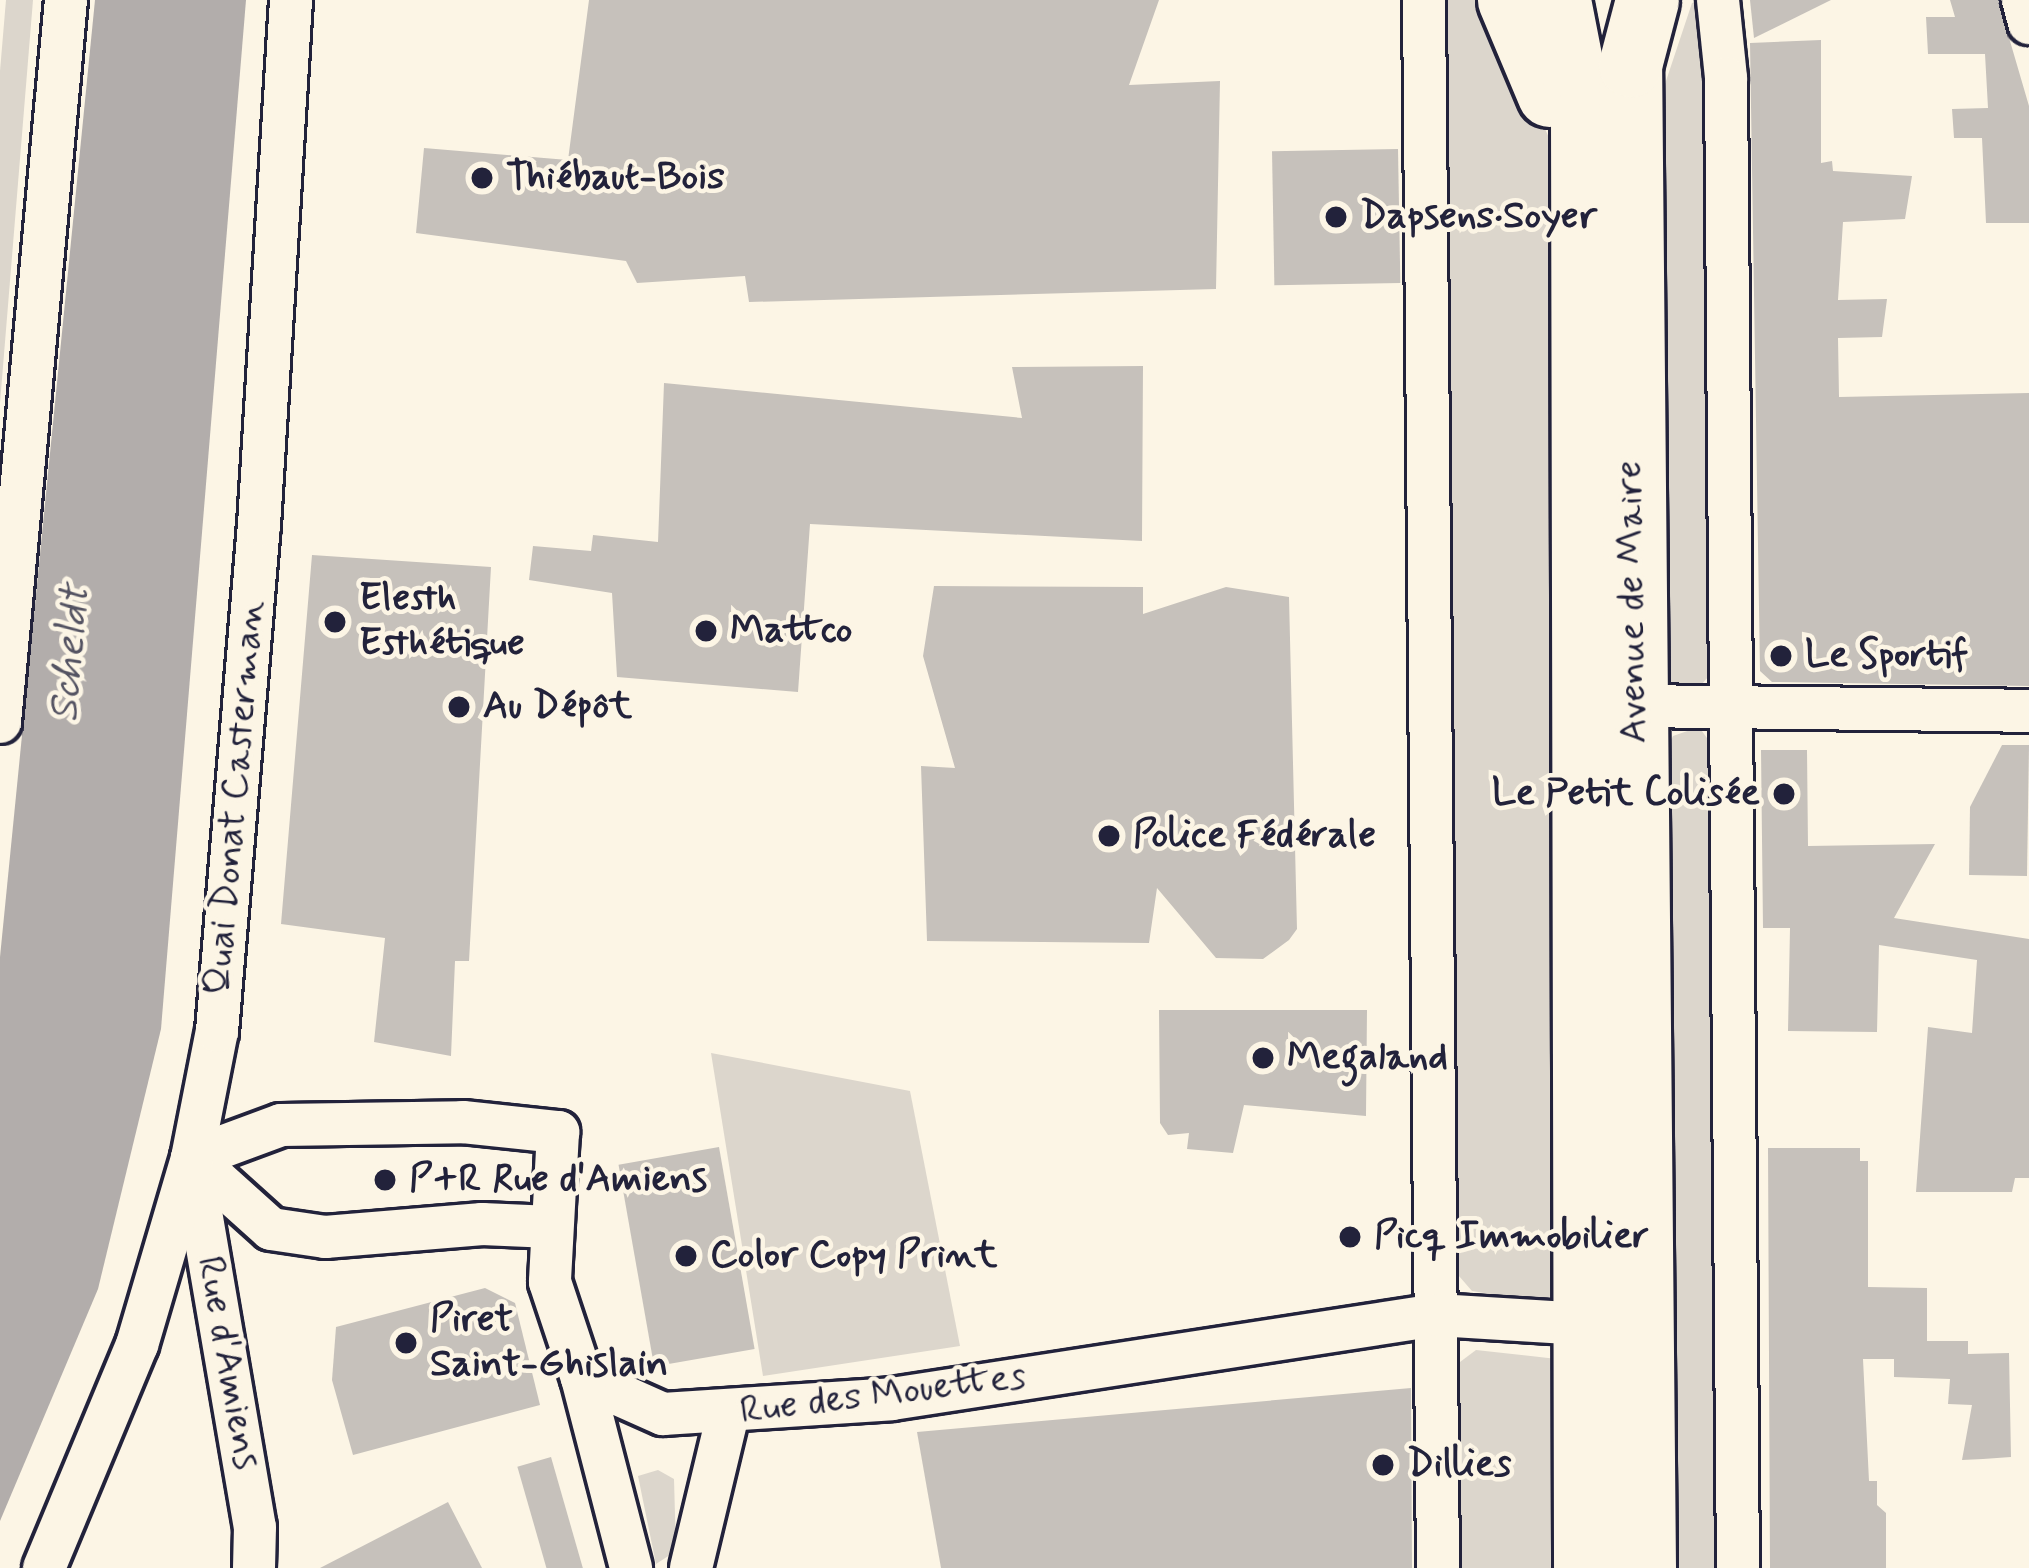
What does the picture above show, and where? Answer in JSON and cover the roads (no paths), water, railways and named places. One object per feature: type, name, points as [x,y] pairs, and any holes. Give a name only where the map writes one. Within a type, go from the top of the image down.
[{"type":"main road","points":[[1509,0],[1578,176]]},
{"type":"main road","name":"Avenue de Maire","points":[[1559,0],[1582,118],[1578,176],[1585,1568]]},
{"type":"main road","name":"Avenue de Maire","points":[[1644,1568],[1631,43],[1648,0]]},
{"type":"main road","points":[[1635,108],[1684,0]]},
{"type":"street","points":[[0,722],[66,0]]},
{"type":"street","name":"Quai Donat Casterman","points":[[44,1568],[124,1381],[192,1158],[217,1030],[260,525],[291,0]]},
{"type":"street","points":[[1424,0],[1438,1568]]},
{"type":"street","points":[[1718,0],[1726,78],[1738,1568]]},
{"type":"street","points":[[2023,0],[2029,23]]},
{"type":"street","points":[[1634,706],[2029,711]]},
{"type":"street","points":[[192,1158],[280,1125],[463,1122],[558,1132],[550,1282],[582,1378],[631,1568]]},
{"type":"street","name":"Rue d'Amiens","points":[[192,1158],[271,1229],[325,1237],[482,1224],[552,1227]]},
{"type":"street","name":"Rue d'Amiens","points":[[192,1158],[255,1527],[254,1568]]},
{"type":"street","points":[[1437,1315],[1584,1324]]},
{"type":"street","name":"Rue des Mouettes","points":[[582,1378],[663,1414],[728,1414],[892,1399],[1437,1315]]},
{"type":"street","points":[[691,1568],[728,1414]]},
{"type":"water","name":"Scheldt","points":[[95,0],[246,0],[161,1029],[98,1289],[0,1521],[0,957]]},
{"type":"place","name":"Thiébaut-Bois","points":[[482,178]]},
{"type":"place","name":"Dapsens·Soyer","points":[[1336,217]]},
{"type":"place","name":"Elesth Esthétique","points":[[335,622]]},
{"type":"place","name":"Mattco","points":[[706,631]]},
{"type":"place","name":"Le Sportif","points":[[1781,656]]},
{"type":"place","name":"Au Dépôt","points":[[459,707]]},
{"type":"place","name":"Le Petit Colisée","points":[[1784,794]]},
{"type":"place","name":"Police Fédérale","points":[[1109,836]]},
{"type":"place","name":"Megaland","points":[[1263,1058]]},
{"type":"place","name":"P+R Rue d'Amiens","points":[[385,1180]]},
{"type":"place","name":"Picq Immobilier","points":[[1350,1237]]},
{"type":"place","name":"Color Copy Print","points":[[686,1256]]},
{"type":"place","name":"Piret Saint-Ghislain","points":[[406,1343]]},
{"type":"place","name":"Dillies","points":[[1383,1465]]}]
